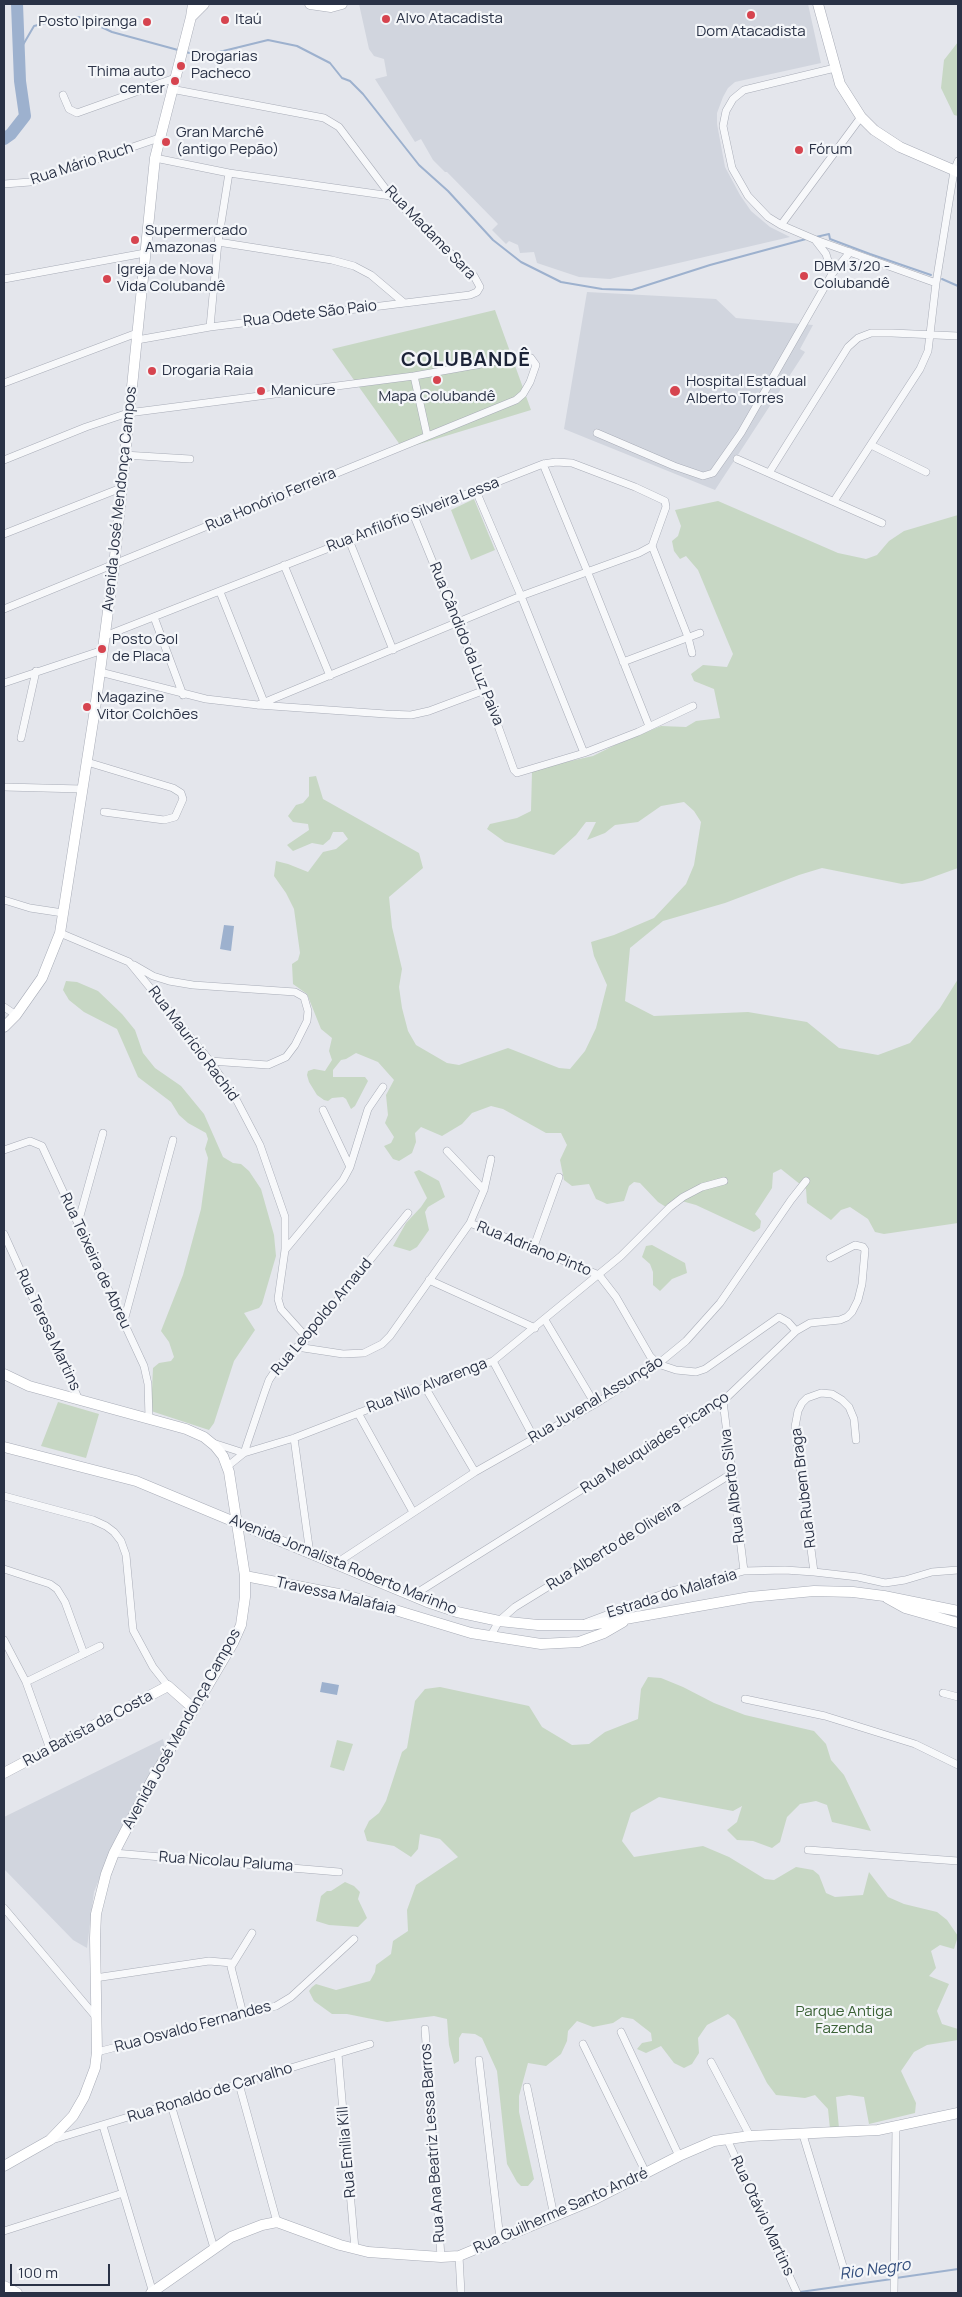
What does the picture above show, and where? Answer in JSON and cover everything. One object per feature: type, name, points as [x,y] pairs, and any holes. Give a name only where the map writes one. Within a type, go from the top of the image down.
[{"type":"main road","name":"Avenida José Mendonça Campos","points":[[4,1027],[16,1015],[42,978],[60,933],[64,913],[114,566],[155,158],[193,4]]},
{"type":"main road","points":[[191,17],[204,4]]},
{"type":"main road","points":[[310,4],[331,7],[342,4]]},
{"type":"main road","points":[[818,4],[835,68],[844,91],[860,117],[874,130],[900,147],[957,168]]},
{"type":"main road","name":"Avenida José Mendonça Campos","points":[[4,1374],[28,1386],[186,1429],[210,1442],[220,1451],[228,1466],[245,1576],[244,1608],[241,1625],[223,1662],[152,1780],[114,1853],[100,1893],[96,1914],[97,2052],[93,2074],[84,2097],[73,2116],[50,2140],[4,2166]]},
{"type":"main road","name":"Avenida Jornalista Roberto Marinho","points":[[4,1447],[122,1477],[156,1488],[412,1596],[457,1612],[499,1621],[538,1625],[579,1625],[627,1619],[780,1593],[830,1591],[884,1596],[958,1611]]},
{"type":"main road","name":"Travessa Malafaia","points":[[245,1576],[349,1596],[446,1627],[490,1637],[541,1644],[579,1642],[604,1633],[627,1619]]},
{"type":"main road","points":[[884,1596],[905,1608],[958,1623]]},
{"type":"main road","name":"Rua Batista da Costa","points":[[4,1773],[168,1686],[194,1709]]},
{"type":"main road","name":"Rua Guilherme Santo André","points":[[277,2222],[368,2252],[440,2257],[459,2256],[591,2201],[703,2145],[750,2136],[878,2130],[958,2113]]},
{"type":"main road","points":[[152,2293],[214,2248],[251,2228],[277,2222]]},
{"type":"main road","points":[[4,2286],[11,2292]]},
{"type":"street","points":[[835,68],[744,90],[733,99],[726,111],[723,126],[732,168],[748,196],[768,217],[781,225],[816,240],[936,283]]},
{"type":"street","points":[[63,95],[69,109],[77,113],[175,78]]},
{"type":"street","name":"Rua Madame Sara","points":[[172,90],[324,118],[339,127],[392,196],[474,276],[480,287]]},
{"type":"street","points":[[781,225],[860,117]]},
{"type":"street","name":"Rua Mário Ruch","points":[[4,184],[30,182],[159,138]]},
{"type":"street","points":[[155,158],[229,173],[392,196]]},
{"type":"street","points":[[834,501],[920,369],[928,351],[936,283],[957,168]]},
{"type":"street","points":[[210,327],[218,242],[229,173]]},
{"type":"street","points":[[816,240],[826,254],[832,274]]},
{"type":"street","points":[[218,242],[332,260],[354,266],[371,275],[403,302]]},
{"type":"street","points":[[597,433],[674,466],[703,476],[713,473],[741,433],[832,274],[850,252]]},
{"type":"street","points":[[4,279],[145,253]]},
{"type":"street","name":"Rua Odete São Paio","points":[[4,384],[137,336],[470,294],[477,292],[480,287]]},
{"type":"street","points":[[769,473],[848,348],[858,338],[871,333],[958,336]]},
{"type":"street","name":"Rua Honório Ferreira","points":[[4,609],[114,566],[516,400],[530,382],[536,365],[532,358],[515,358],[414,376]]},
{"type":"street","points":[[4,460],[86,427],[128,413],[414,376],[428,435]]},
{"type":"street","points":[[871,445],[926,472]]},
{"type":"street","points":[[124,455],[190,459]]},
{"type":"street","points":[[737,459],[882,523]]},
{"type":"street","name":"Rua Anfilofio Silveira Lessa","points":[[105,636],[476,492],[543,464],[556,462],[572,463],[662,499],[666,507],[652,546]]},
{"type":"street","points":[[543,464],[649,726]]},
{"type":"street","points":[[4,534],[121,488]]},
{"type":"street","points":[[476,492],[522,596],[584,753],[693,706]]},
{"type":"street","name":"Rua Cândido da Luz Paiva","points":[[414,516],[485,690],[514,770],[517,773],[584,753]]},
{"type":"street","points":[[349,540],[393,650]]},
{"type":"street","points":[[261,704],[522,596],[588,573],[652,546],[688,637],[692,653]]},
{"type":"street","points":[[284,565],[330,676]]},
{"type":"street","points":[[220,592],[261,704]]},
{"type":"street","points":[[154,617],[183,695]]},
{"type":"street","points":[[623,662],[700,633]]},
{"type":"street","points":[[4,683],[103,650]]},
{"type":"street","points":[[21,738],[36,671]]},
{"type":"street","points":[[100,672],[183,695],[261,704],[411,715],[429,711],[485,690]]},
{"type":"street","points":[[86,762],[173,788],[181,793],[183,799],[179,813],[175,817],[164,820],[104,812]]},
{"type":"street","points":[[4,787],[82,789]]},
{"type":"street","points":[[4,900],[30,908],[64,913]]},
{"type":"street","name":"Rua Maurício Rachid","points":[[60,933],[129,962],[210,1061],[237,1101],[260,1146],[285,1217],[285,1250],[278,1299],[284,1314],[307,1338]]},
{"type":"street","points":[[129,962],[153,976],[169,981],[193,985],[295,992],[304,998],[308,1011],[307,1021],[295,1045],[286,1057],[268,1065],[210,1061]]},
{"type":"street","points":[[4,1007],[16,1015]]},
{"type":"street","points":[[285,1250],[331,1196],[350,1167],[368,1109],[383,1087]]},
{"type":"street","points":[[323,1110],[350,1167]]},
{"type":"street","points":[[78,1223],[103,1133]]},
{"type":"street","name":"Rua Teixeira de Abreu","points":[[4,1150],[30,1140],[42,1146],[124,1321],[146,1378],[149,1418]]},
{"type":"street","points":[[124,1321],[173,1140]]},
{"type":"street","points":[[447,1151],[484,1190]]},
{"type":"street","points":[[297,1347],[343,1354],[364,1353],[382,1344],[400,1324],[470,1223],[484,1190],[491,1159]]},
{"type":"street","points":[[533,1249],[559,1177]]},
{"type":"street","name":"Rua Nilo Alvarenga","points":[[228,1466],[244,1453],[294,1438],[494,1361],[599,1275],[670,1207],[691,1192],[724,1181]]},
{"type":"street","name":"Rua Juvenal Assunção","points":[[335,1564],[475,1472],[595,1404],[658,1364],[686,1342],[704,1324],[790,1200],[806,1182]]},
{"type":"street","name":"Rua Leopoldo Arnaud","points":[[244,1453],[269,1380],[279,1365],[307,1338],[408,1213]]},
{"type":"street","name":"Rua Adriano Pinto","points":[[470,1223],[599,1275],[616,1297],[643,1346],[658,1364]]},
{"type":"street","name":"Rua Teresa Martins","points":[[4,1234],[79,1400]]},
{"type":"street","name":"Rua Meuquiades Picanço","points":[[412,1596],[723,1401],[796,1331],[810,1323],[840,1320],[847,1317],[858,1300],[865,1255],[863,1247],[855,1245],[830,1258]]},
{"type":"street","points":[[429,1280],[535,1328]]},
{"type":"street","points":[[658,1364],[688,1372],[705,1369],[779,1317],[788,1322],[796,1331]]},
{"type":"street","points":[[545,1320],[595,1404]]},
{"type":"street","points":[[494,1361],[534,1438]]},
{"type":"street","points":[[425,1387],[475,1472]]},
{"type":"street","name":"Rua Rubem Braga","points":[[814,1572],[795,1427],[798,1411],[802,1403],[807,1398],[821,1393],[832,1394],[842,1400],[849,1407],[854,1419],[856,1440]]},
{"type":"street","name":"Rua Alberto Silva","points":[[723,1401],[744,1572]]},
{"type":"street","points":[[358,1413],[412,1512]]},
{"type":"street","points":[[294,1438],[310,1554]]},
{"type":"street","points":[[210,1442],[244,1453]]},
{"type":"street","name":"Rua Alberto de Oliveira","points":[[499,1621],[515,1607],[731,1474]]},
{"type":"street","points":[[4,1496],[93,1520],[114,1532],[121,1541],[126,1555],[133,1630],[152,1666],[168,1686]]},
{"type":"street","points":[[4,1569],[50,1584],[57,1589],[65,1602],[84,1654]]},
{"type":"street","name":"Estrada do Malafaia","points":[[579,1625],[668,1592],[744,1572],[785,1570],[814,1572],[858,1577],[885,1583],[905,1580],[932,1572],[958,1570]]},
{"type":"street","points":[[884,1596],[885,1583]]},
{"type":"street","points":[[490,1637],[499,1621]]},
{"type":"street","points":[[4,1640],[26,1682],[50,1749]]},
{"type":"street","points":[[26,1682],[100,1646]]},
{"type":"street","points":[[944,1693],[958,1697]]},
{"type":"street","points":[[745,1699],[825,1716],[915,1744],[958,1765]]},
{"type":"street","points":[[808,1850],[958,1861]]},
{"type":"street","name":"Rua Nicolau Paluma","points":[[114,1853],[339,1872]]},
{"type":"street","points":[[4,1908],[96,2018]]},
{"type":"street","points":[[243,2014],[232,1976],[232,1963],[252,1934]]},
{"type":"street","name":"Rua Osvaldo Fernandes","points":[[97,2052],[284,2002],[354,1939]]},
{"type":"street","points":[[95,1978],[209,1961],[232,1963]]},
{"type":"street","name":"Rua Ana Beatriz Lessa Barros","points":[[425,2029],[440,2257]]},
{"type":"street","points":[[621,2032],[679,2156]]},
{"type":"street","name":"Rua Ronaldo de Carvalho","points":[[50,2140],[103,2126],[370,2044]]},
{"type":"street","points":[[583,2044],[646,2173]]},
{"type":"street","name":"Rua Emília Kill","points":[[338,2054],[355,2249]]},
{"type":"street","points":[[478,2060],[500,2239]]},
{"type":"street","points":[[711,2062],[750,2136]]},
{"type":"street","points":[[239,2084],[277,2222]]},
{"type":"street","points":[[527,2087],[554,2216]]},
{"type":"street","points":[[171,2105],[214,2248]]},
{"type":"street","points":[[103,2126],[152,2293]]},
{"type":"street","points":[[894,2293],[896,2127]]},
{"type":"street","points":[[803,2135],[846,2276]]},
{"type":"street","name":"Rua Otávio Martins","points":[[727,2139],[798,2293]]},
{"type":"street","points":[[4,2231],[123,2193]]},
{"type":"street","points":[[459,2256],[461,2293]]},
{"type":"shaded area","points":[[359,4],[808,4],[821,63],[735,82],[728,88],[717,113],[717,124],[725,167],[740,195],[751,211],[770,227],[790,237],[610,279],[579,277],[537,263],[534,252],[520,253],[518,245],[509,241],[506,244],[492,230],[498,224],[433,160],[421,139],[415,142],[375,79],[387,76],[384,59],[374,56],[369,49]]},
{"type":"shaded area","name":"Hospital Estadual Alberto Torres","points":[[587,292],[716,299],[736,318],[813,325],[800,349],[805,352],[715,490],[564,429]]},
{"type":"shaded area","points":[[163,1739],[165,1749],[115,1840],[94,1892],[87,1948],[73,1940],[4,1869],[4,1817]]},
{"type":"green space","points":[[958,42],[958,116],[954,115],[941,88],[944,60]]},
{"type":"green space","name":"Mapa Colubandê","points":[[495,310],[531,410],[403,449],[332,349]]},
{"type":"green space","points":[[474,499],[495,550],[471,560],[451,510]]},
{"type":"green space","points":[[718,501],[838,553],[866,559],[877,555],[889,541],[904,531],[958,515],[958,868],[922,881],[902,884],[822,868],[725,903],[663,921],[630,948],[625,1001],[654,1016],[748,1012],[807,1022],[839,1048],[878,1055],[910,1043],[940,1008],[958,979],[958,1223],[884,1234],[875,1232],[868,1219],[850,1207],[841,1210],[831,1220],[807,1203],[806,1189],[781,1169],[773,1173],[772,1188],[755,1214],[761,1221],[760,1228],[754,1232],[696,1205],[678,1200],[666,1207],[658,1202],[640,1183],[634,1182],[629,1186],[624,1201],[607,1204],[596,1199],[589,1184],[572,1186],[564,1180],[560,1160],[567,1145],[561,1133],[546,1133],[503,1109],[491,1106],[472,1113],[462,1124],[442,1136],[421,1127],[415,1133],[416,1142],[412,1153],[399,1161],[393,1159],[384,1146],[391,1143],[394,1137],[385,1123],[388,1115],[386,1095],[394,1080],[378,1062],[356,1053],[341,1060],[333,1070],[333,1077],[365,1077],[368,1081],[355,1106],[351,1109],[343,1097],[332,1098],[328,1101],[324,1100],[317,1095],[309,1082],[308,1071],[314,1069],[325,1071],[332,1060],[329,1051],[332,1038],[321,1029],[307,994],[293,984],[292,964],[298,960],[300,953],[294,909],[274,876],[276,861],[308,872],[323,852],[336,849],[348,839],[343,832],[333,832],[330,839],[323,845],[312,843],[293,851],[287,845],[309,830],[308,824],[293,822],[288,816],[296,805],[303,803],[309,796],[309,777],[316,776],[323,799],[419,853],[423,868],[389,897],[392,927],[402,969],[399,987],[402,1008],[408,1031],[416,1045],[447,1063],[459,1065],[508,1048],[559,1068],[570,1069],[585,1051],[596,1028],[607,985],[594,956],[591,942],[614,935],[654,918],[686,884],[694,865],[701,822],[694,811],[684,802],[661,806],[638,822],[615,825],[605,833],[587,840],[596,822],[586,822],[576,835],[554,855],[505,842],[487,829],[490,824],[517,818],[531,811],[532,772],[543,767],[593,756],[661,726],[686,727],[696,721],[720,718],[714,689],[694,681],[691,674],[703,665],[727,667],[733,654],[698,570],[686,556],[680,559],[674,551],[672,541],[678,536],[681,526],[675,510]]},
{"type":"green space","points":[[66,981],[77,982],[98,991],[122,1014],[135,1030],[143,1053],[155,1068],[181,1086],[204,1114],[223,1157],[233,1163],[241,1164],[249,1171],[261,1189],[274,1235],[276,1256],[262,1304],[259,1308],[244,1313],[255,1330],[234,1361],[214,1423],[209,1430],[151,1411],[153,1368],[159,1363],[171,1361],[174,1357],[169,1342],[161,1331],[183,1275],[201,1209],[208,1158],[205,1149],[208,1139],[206,1133],[188,1123],[179,1115],[171,1102],[138,1077],[117,1029],[84,1012],[69,1000],[63,990]]},
{"type":"green space","points":[[419,1170],[439,1181],[445,1197],[428,1207],[425,1212],[429,1230],[417,1247],[410,1251],[393,1246],[406,1223],[427,1198],[414,1172]]},
{"type":"green space","points":[[652,1245],[685,1263],[687,1273],[672,1279],[660,1291],[653,1285],[653,1272],[650,1264],[642,1257],[646,1246]]},
{"type":"green space","points":[[58,1402],[99,1414],[86,1458],[41,1446]]},
{"type":"green space","name":"Parque Antiga Fazenda","points":[[648,1677],[661,1678],[714,1703],[745,1715],[814,1731],[826,1744],[831,1760],[844,1775],[871,1831],[832,1822],[827,1805],[816,1801],[800,1804],[787,1817],[780,1842],[772,1848],[753,1841],[737,1840],[727,1830],[737,1822],[742,1806],[733,1811],[659,1797],[631,1813],[622,1841],[634,1857],[703,1846],[729,1857],[765,1879],[774,1880],[796,1867],[813,1870],[819,1875],[826,1893],[835,1897],[863,1895],[869,1872],[888,1897],[904,1904],[937,1912],[947,1920],[958,1936],[954,1949],[940,1945],[931,1951],[936,1968],[929,1976],[949,1984],[937,2011],[942,2024],[958,2029],[958,2040],[927,2045],[914,2052],[901,2071],[916,2103],[915,2113],[869,2124],[864,2097],[849,2095],[836,2097],[839,2128],[830,2129],[828,2109],[815,2095],[805,2098],[776,2095],[767,2083],[735,2020],[728,2014],[707,2025],[698,2038],[699,2053],[692,2064],[684,2068],[674,2063],[661,2046],[646,2053],[637,2049],[642,2043],[652,2041],[651,2033],[633,2019],[622,2017],[613,2023],[593,2027],[577,2021],[568,2031],[567,2041],[561,2054],[546,2066],[528,2063],[519,2096],[519,2112],[534,2179],[528,2186],[521,2186],[507,2164],[497,2071],[482,2038],[475,2034],[462,2033],[459,2038],[459,2061],[454,2064],[449,2045],[447,2019],[434,2016],[387,2022],[347,2014],[332,2014],[314,2001],[309,1991],[316,1984],[336,1990],[370,1981],[375,1972],[376,1965],[391,1954],[393,1941],[408,1931],[407,1910],[416,1885],[458,1857],[440,1839],[420,1834],[418,1849],[411,1857],[394,1846],[367,1841],[364,1831],[369,1821],[379,1813],[386,1801],[402,1752],[407,1748],[415,1701],[425,1689],[440,1687],[529,1706],[542,1727],[572,1745],[589,1744],[605,1732],[638,1719],[641,1689]]},
{"type":"green space","points":[[337,1740],[353,1744],[344,1771],[330,1767]]},
{"type":"green space","points":[[345,1882],[354,1886],[360,1892],[358,1899],[367,1918],[358,1927],[329,1925],[316,1921],[321,1896]]},
{"type":"water","points":[[224,925],[234,926],[231,951],[220,949]]},
{"type":"water","points":[[322,1682],[339,1685],[337,1695],[320,1692]]},
{"type":"waterway","points":[[4,139],[11,134],[25,116],[20,81],[17,4]]},
{"type":"waterway","points":[[20,50],[34,26],[80,17],[112,32],[178,50]]},
{"type":"waterway","points":[[185,52],[195,54],[215,53],[268,40],[297,46],[330,63],[342,78],[350,81],[363,94],[419,165],[448,191],[493,240],[521,262],[561,282],[602,289],[632,290],[710,265],[806,239]]},
{"type":"waterway","points":[[816,237],[829,234],[830,239],[931,275]]},
{"type":"waterway","points":[[942,279],[958,286]]},
{"type":"waterway","name":"Rio Negro","points":[[896,2278],[958,2269]]},
{"type":"waterway","name":"Rio Negro","points":[[800,2292],[892,2279]]},
{"type":"place","name":"Dom Atacadista","points":[[751,15]]},
{"type":"place","name":"Alvo Atacadista","points":[[386,19]]},
{"type":"place","name":"Itaú","points":[[225,20]]},
{"type":"place","name":"Posto Ipiranga","points":[[147,22]]},
{"type":"place","name":"Drogarias Pacheco","points":[[181,66]]},
{"type":"place","name":"Thima auto center","points":[[175,81]]},
{"type":"place","name":"Gran Marchê (antigo Pepão)","points":[[166,142]]},
{"type":"place","name":"Fórum","points":[[799,150]]},
{"type":"place","name":"Supermercado Amazonas","points":[[135,240]]},
{"type":"place","name":"DBM 3/20 - Colubandê","points":[[804,276]]},
{"type":"place","name":"Igreja de Nova Vida Colubandê","points":[[107,279]]},
{"type":"place","name":"Drogaria Raia","points":[[152,371]]},
{"type":"place","name":"Mapa Colubandê","points":[[437,380]]},
{"type":"place","name":"Manicure","points":[[261,391]]},
{"type":"place","name":"Hospital Estadual Alberto Torres","points":[[675,391]]},
{"type":"place","name":"Posto Gol de Placa","points":[[102,649]]},
{"type":"place","name":"Magazine Vitor Colchões","points":[[87,707]]},
{"type":"district","name":"COLUBANDÊ","points":[[466,360]]}]
